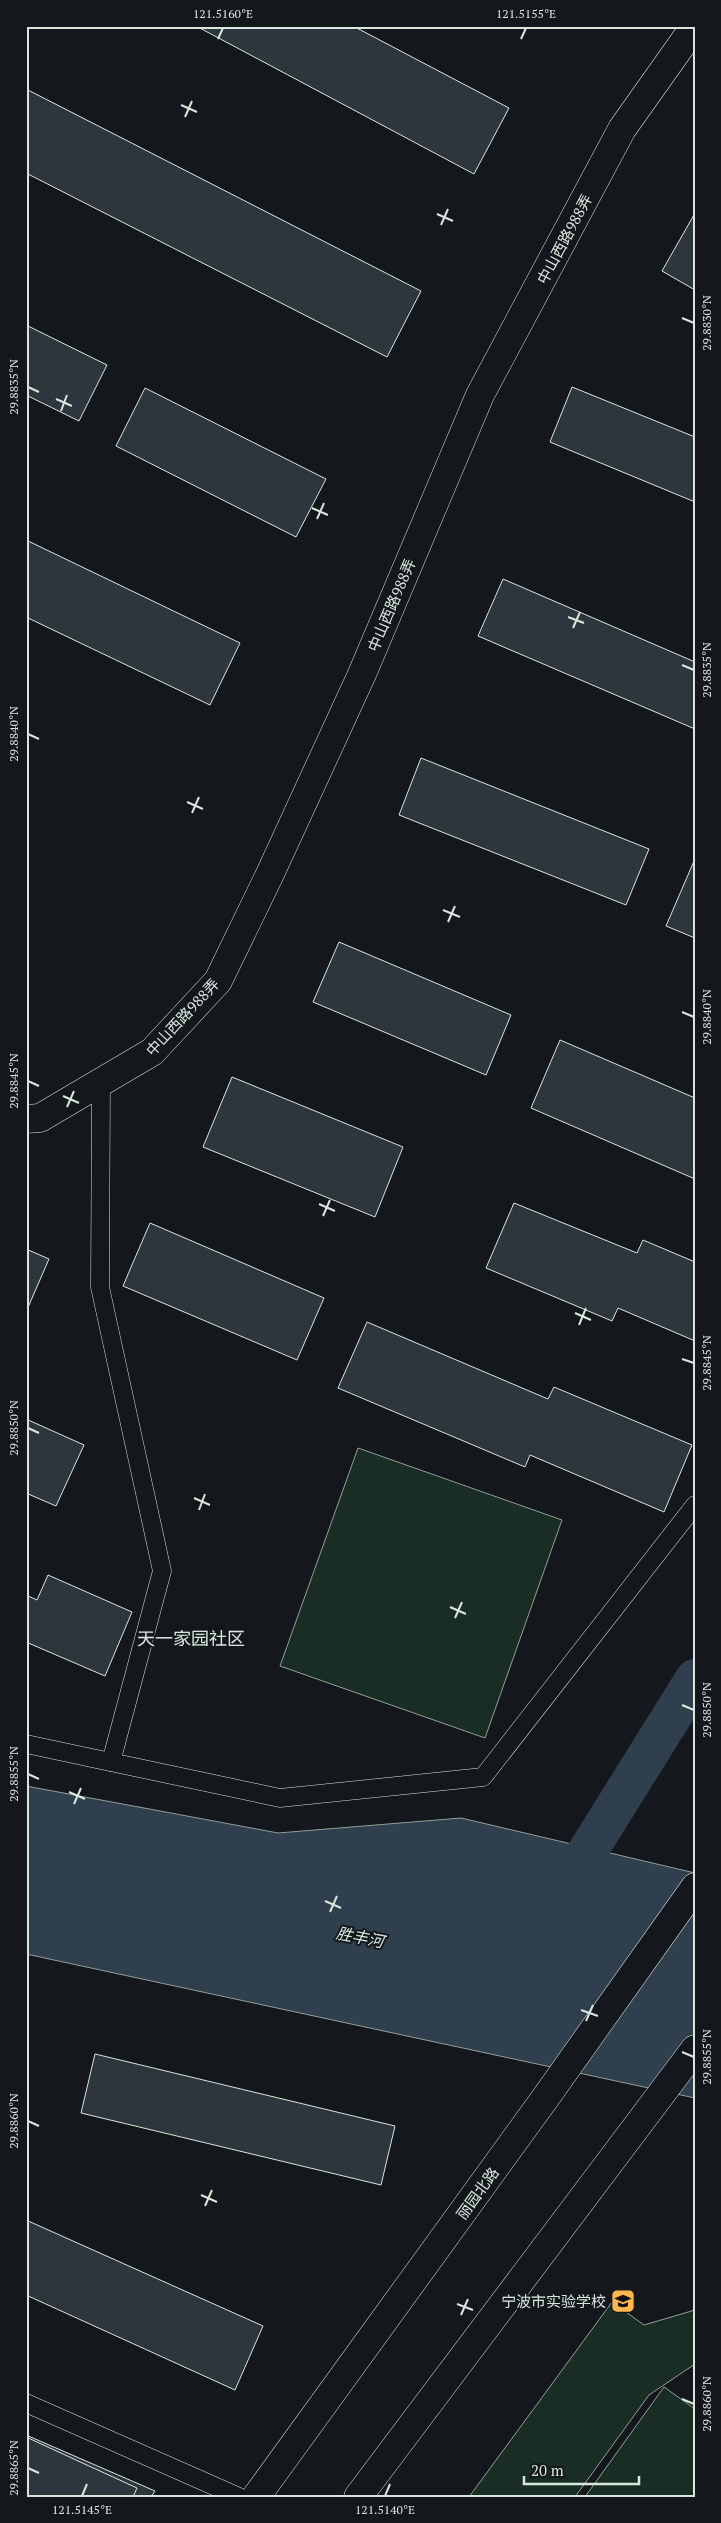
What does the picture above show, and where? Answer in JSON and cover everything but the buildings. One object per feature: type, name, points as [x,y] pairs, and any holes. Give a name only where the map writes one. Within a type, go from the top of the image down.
[{"type":"main road","name":"中山西路988弄","points":[[26,1119],[40,1118],[152,1052],[218,981],[270,874],[362,674],[480,395],[622,130],[695,26]]},
{"type":"main road","name":"丽园北路","points":[[256,2497],[546,2097],[695,1887]]},
{"type":"main road","points":[[358,2497],[695,2049]]},
{"type":"lane","points":[[101,1083],[100,1287],[162,1572],[111,1762]]},
{"type":"lane","points":[[26,1744],[280,1798],[483,1777],[695,1505]]},
{"type":"lane","points":[[26,2403],[239,2497]]},
{"type":"green space","points":[[358,1448],[562,1520],[485,1738],[280,1666]]},
{"type":"green space","points":[[612,2302],[644,2325],[695,2310],[695,2364],[649,2395],[575,2497],[469,2497]]},
{"type":"green space","points":[[664,2387],[695,2409],[695,2497],[585,2497]]},
{"type":"water","name":"胜丰河","points":[[26,1786],[278,1833],[461,1818],[695,1873],[695,2098],[26,1954]]},
{"type":"waterway","points":[[561,1894],[695,1679]]},
{"type":"place","name":"宁波市实验学校","points":[[623,2301]]},
{"type":"district","name":"天一家园社区","points":[[191,1638]]}]
